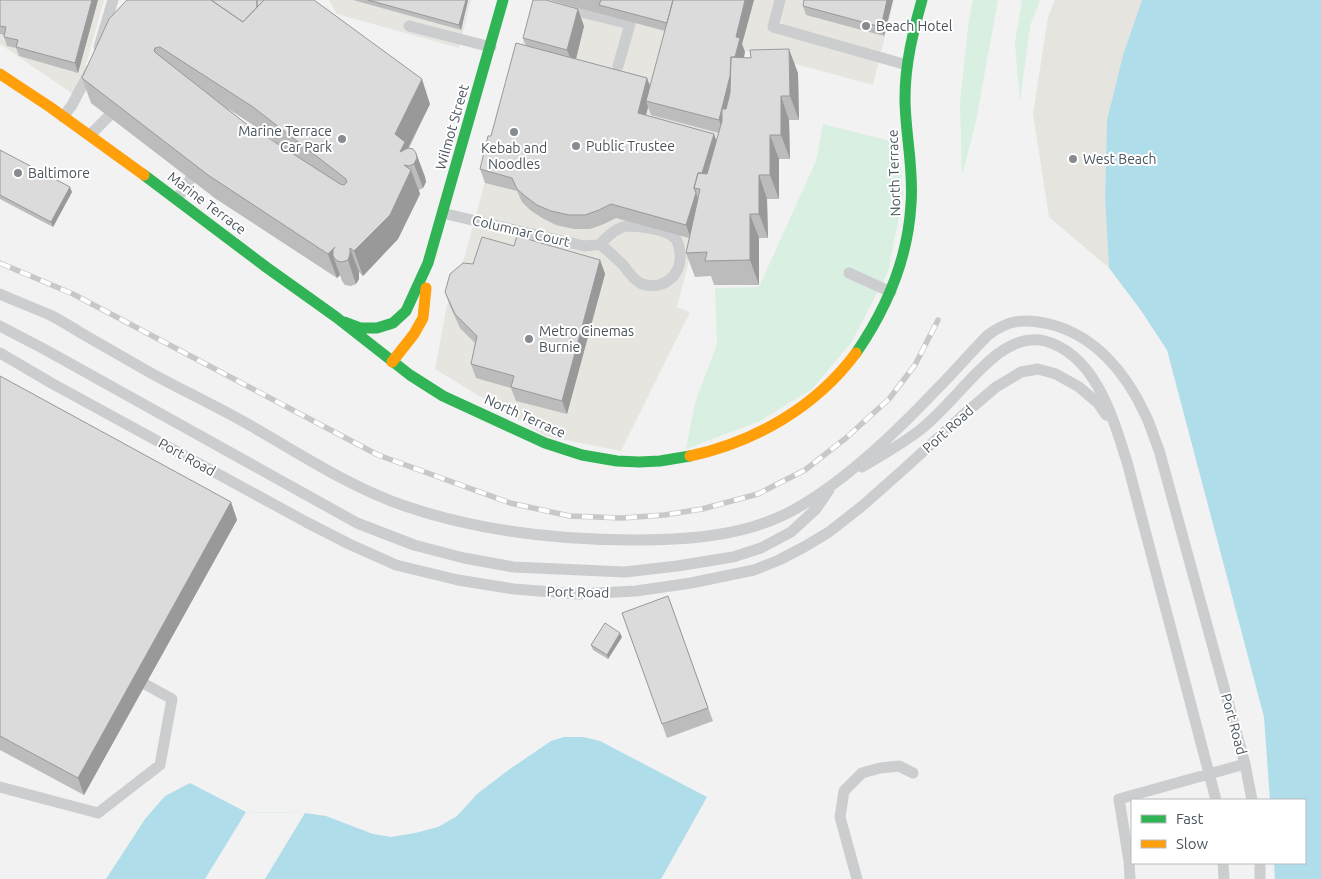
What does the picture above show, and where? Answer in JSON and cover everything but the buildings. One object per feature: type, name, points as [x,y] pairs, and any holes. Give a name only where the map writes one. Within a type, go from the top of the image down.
[{"type":"street","name":"Wilmot Street","points":[[339,319],[351,325],[370,329],[396,322],[406,311],[428,263],[503,0]]},
{"type":"street","name":"North Terrace","points":[[392,362],[419,382],[450,401],[485,414],[542,443],[593,458],[628,461],[685,459],[716,451],[744,440],[790,416],[831,383],[850,362],[870,332],[891,292],[902,260],[911,217],[912,188],[911,153],[905,94],[907,65],[912,34],[922,0]]},
{"type":"street","name":"Marine Terrace","points":[[0,74],[177,199],[339,319],[392,362]]},
{"type":"street","name":"Wilmot Street","points":[[392,362],[414,334],[423,318],[428,263]]},
{"type":"lane","points":[[63,117],[72,105],[92,68],[113,0]]},
{"type":"lane","points":[[780,0],[773,27],[907,65]]},
{"type":"lane","points":[[553,5],[630,24],[618,66]]},
{"type":"lane","points":[[409,26],[491,46]]},
{"type":"lane","points":[[90,136],[116,109],[123,105],[129,105]]},
{"type":"lane","points":[[177,199],[193,175],[201,171],[215,174]]},
{"type":"lane","name":"Columnar Court","points":[[442,213],[584,246],[600,244]]},
{"type":"lane","points":[[622,227],[642,227],[668,233],[676,240],[681,260],[672,278],[658,284],[643,284],[634,279],[623,265],[600,244],[615,230],[622,227]]},
{"type":"lane","points":[[849,273],[891,292]]},
{"type":"lane","name":"Port Road","points":[[0,294],[53,317],[148,371],[254,427],[348,482],[400,505],[476,526],[536,536],[597,540],[652,540],[714,535],[748,529],[772,520],[818,496],[846,474],[889,436],[996,329],[1021,320],[1038,321],[1067,330],[1084,338],[1110,360],[1130,386],[1146,415],[1156,441],[1245,764],[1252,799]]},
{"type":"lane","name":"Port Road","points":[[0,326],[358,523],[414,545],[464,558],[513,567],[625,572],[733,557],[761,548],[791,532],[816,509],[835,483],[922,429],[999,353],[1016,343],[1029,340],[1040,340],[1054,344],[1070,353],[1083,366],[1097,385],[1117,431],[1127,462],[1216,799]]},
{"type":"lane","name":"Port Road","points":[[0,353],[53,384],[306,522],[396,565],[458,580],[514,589],[578,594],[636,592],[691,583],[754,570],[779,560],[829,532],[861,507],[996,387],[1021,372],[1038,369],[1056,374],[1079,387],[1098,403],[1117,431]]},
{"type":"lane","points":[[0,787],[98,813],[160,765],[172,699],[120,670]]},
{"type":"lane","points":[[1130,879],[1119,799],[1245,764]]},
{"type":"lane","points":[[857,879],[840,817],[844,791],[862,773],[880,768],[898,766],[913,773]]},
{"type":"lane","points":[[1223,864],[1224,879]]},
{"type":"lane","points":[[1260,864],[1260,879]]},
{"type":"shaded area","points":[[0,0],[104,0],[85,68],[73,94],[0,44]]},
{"type":"shaded area","points":[[329,0],[471,0],[459,48],[337,14]]},
{"type":"shaded area","points":[[534,0],[894,0],[873,85],[743,50],[677,307],[690,312],[621,451],[545,436],[435,369],[447,305],[466,252]]},
{"type":"green space","points":[[973,0],[998,0],[976,121],[962,176],[960,102]]},
{"type":"green space","points":[[1022,0],[1040,0],[1030,26],[1020,102],[1015,43]]},
{"type":"green space","points":[[823,124],[899,143],[903,196],[888,272],[851,343],[812,389],[760,421],[686,449],[695,403],[717,344],[715,288],[759,287],[816,161]]},
{"type":"sand","name":"West Beach","points":[[1055,0],[1142,0],[1123,55],[1107,120],[1105,197],[1109,268],[1049,217],[1033,114],[1048,17]]},
{"type":"water","points":[[1142,0],[1321,0],[1321,879],[1275,879],[1274,864],[1306,864],[1306,799],[1270,799],[1264,717],[1167,350],[1140,309],[1109,268],[1105,197],[1107,120],[1123,55]]},
{"type":"water","points":[[564,737],[583,737],[600,741],[707,797],[661,879],[106,879],[145,819],[165,796],[190,783],[246,812],[305,813],[326,816],[373,834],[391,837],[438,827],[457,816],[477,794],[507,771],[551,741]]},
{"type":"pier","points":[[246,812],[305,813],[265,879],[205,879]]},
{"type":"railway","points":[[0,263],[73,294],[378,455],[510,503],[570,516],[622,518],[664,515],[702,509],[758,494],[805,470],[846,438],[889,399],[915,365],[938,320]]},
{"type":"traffic: fast","points":[[344,322],[360,328],[377,328],[393,323],[406,311],[428,263],[503,0]]},
{"type":"traffic: fast","points":[[856,353],[886,301],[906,244],[912,191],[905,111],[905,85],[910,48],[922,0]]},
{"type":"traffic: fast","points":[[144,175],[336,317],[410,375],[443,396],[545,443],[582,455],[617,461],[639,462],[690,456]]},
{"type":"traffic: slow","points":[[0,74],[50,107],[144,175]]},
{"type":"traffic: slow","points":[[392,362],[414,334],[423,318],[426,288]]},
{"type":"traffic: slow","points":[[690,456],[738,442],[782,420],[822,390],[856,353]]},
{"type":"place","name":"Beach Hotel","points":[[866,26]]},
{"type":"place","name":"Kebab and Noodles","points":[[514,132]]},
{"type":"place","name":"Marine Terrace Car Park","points":[[342,139]]},
{"type":"place","name":"Public Trustee","points":[[576,146]]},
{"type":"place","name":"West Beach","points":[[1073,159]]},
{"type":"place","name":"Baltimore","points":[[18,173]]},
{"type":"place","name":"Metro Cinemas Burnie","points":[[529,339]]}]
